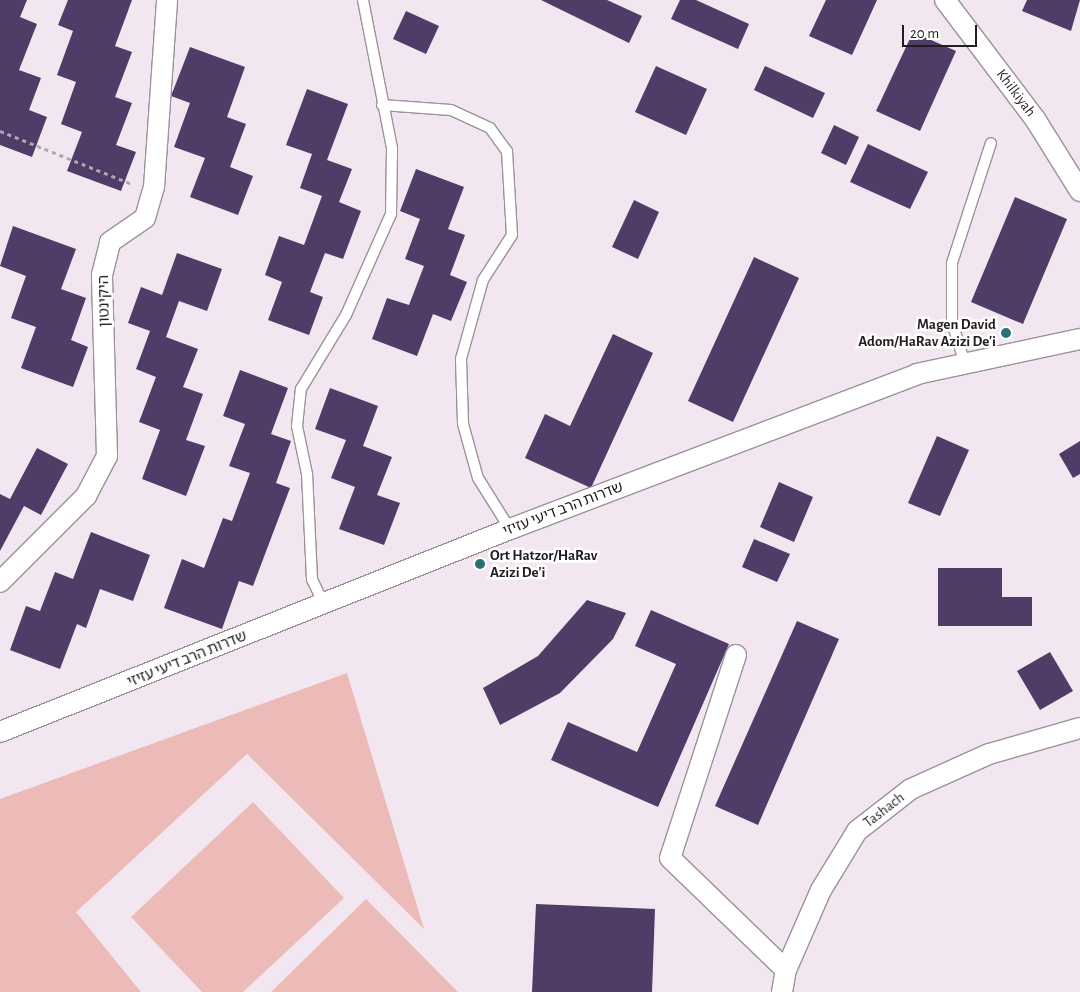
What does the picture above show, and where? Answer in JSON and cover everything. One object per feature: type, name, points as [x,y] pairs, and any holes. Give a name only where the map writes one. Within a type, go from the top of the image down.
[{"type":"street","name":"היקינטון","points":[[0,582],[86,496],[107,456],[102,275],[110,242],[145,218],[152,192],[167,0]]},
{"type":"street","name":"Khilkiyah","points":[[945,0],[1035,119],[1080,191]]},
{"type":"street","name":"שדרות הרב דיעי עזיזי","points":[[0,732],[323,602],[917,374],[1080,339]]},
{"type":"street","points":[[736,655],[670,858],[786,970]]},
{"type":"street","name":"Tashach","points":[[782,992],[786,970],[820,890],[857,831],[911,789],[989,754],[1080,728]]},
{"type":"lane","points":[[323,602],[312,579],[308,474],[297,426],[301,389],[346,315],[391,214],[392,148],[382,105],[363,0]]},
{"type":"lane","points":[[382,105],[452,110],[490,128],[507,151],[512,235],[483,280],[461,359],[463,424],[478,478],[510,529]]},
{"type":"lane","points":[[965,364],[952,322],[952,263],[991,143]]},
{"type":"path","points":[[0,131],[152,192]]},
{"type":"shaded area","points":[[347,673],[424,929],[247,754],[76,912],[141,992],[0,992],[0,799]]},
{"type":"shaded area","points":[[253,802],[344,898],[243,992],[202,992],[131,917]]},
{"type":"shaded area","points":[[366,899],[458,992],[271,992]]},
{"type":"building","points":[[0,0],[27,0],[20,17],[37,24],[19,70],[41,78],[29,110],[47,117],[32,157],[0,145]]},
{"type":"building","points":[[68,0],[132,0],[115,46],[132,52],[115,97],[132,103],[116,145],[136,152],[121,191],[67,171],[82,132],[61,124],[76,82],[57,75],[73,31],[58,25]]},
{"type":"building","points":[[541,0],[607,0],[642,16],[629,43]]},
{"type":"building","points":[[680,0],[696,0],[749,24],[738,49],[671,19]]},
{"type":"building","points":[[826,0],[877,0],[852,55],[809,36]]},
{"type":"building","points":[[1027,0],[1080,0],[1071,31],[1022,11]]},
{"type":"building","points":[[406,11],[439,26],[426,54],[393,39]]},
{"type":"building","points":[[913,32],[956,51],[920,131],[876,111]]},
{"type":"building","points":[[190,47],[245,67],[227,117],[246,124],[230,167],[253,176],[238,215],[190,197],[205,158],[174,147],[190,103],[171,96]]},
{"type":"building","points":[[656,66],[707,89],[686,135],[635,112]]},
{"type":"building","points":[[765,66],[825,93],[813,118],[754,90]]},
{"type":"building","points":[[307,89],[348,104],[327,160],[352,169],[339,202],[361,211],[343,259],[325,253],[310,292],[323,297],[309,335],[268,320],[282,282],[265,275],[279,236],[304,245],[322,196],[300,188],[312,154],[286,145]]},
{"type":"building","points":[[834,125],[859,137],[846,165],[821,153]]},
{"type":"building","points":[[868,144],[928,172],[910,209],[850,182]]},
{"type":"building","points":[[416,169],[464,187],[448,229],[465,235],[450,275],[467,282],[451,321],[433,314],[417,356],[372,339],[387,298],[409,305],[424,266],[405,259],[420,219],[400,211]]},
{"type":"building","points":[[1015,197],[1067,219],[1023,324],[971,302]]},
{"type":"building","points":[[634,200],[659,212],[638,259],[612,247]]},
{"type":"building","points":[[13,226],[76,249],[61,289],[86,298],[71,340],[88,347],[73,387],[21,368],[36,327],[11,318],[26,276],[0,266]]},
{"type":"building","points":[[177,253],[222,269],[207,311],[179,301],[166,337],[198,349],[183,387],[203,394],[186,440],[205,446],[186,496],[142,479],[160,430],[139,422],[156,377],[136,369],[150,331],[128,323],[141,287],[162,295]]},
{"type":"building","points":[[754,257],[799,278],[733,422],[688,401]]},
{"type":"building","points":[[613,334],[653,353],[591,488],[525,458],[545,414],[570,426]]},
{"type":"building","points":[[240,370],[288,388],[271,434],[291,441],[276,483],[290,488],[253,586],[239,581],[222,629],[164,608],[182,559],[204,568],[223,518],[232,521],[250,473],[229,466],[245,424],[223,416]]},
{"type":"building","points":[[330,388],[378,406],[363,446],[392,457],[377,495],[400,503],[384,545],[339,529],[355,487],[331,478],[346,440],[315,429]]},
{"type":"building","points":[[937,436],[969,450],[940,516],[908,503]]},
{"type":"building","points":[[1080,441],[1080,474],[1073,478],[1059,454]]},
{"type":"building","points":[[37,448],[68,464],[41,515],[24,506],[0,551],[0,494],[10,499]]},
{"type":"building","points":[[779,482],[813,497],[794,542],[760,527]]},
{"type":"building","points":[[91,532],[150,555],[133,601],[100,589],[86,628],[77,624],[60,669],[10,650],[26,606],[40,611],[55,572],[73,579]]},
{"type":"building","points":[[754,539],[790,554],[777,582],[742,567]]},
{"type":"building","points":[[938,568],[1002,568],[1002,597],[1032,597],[1032,626],[938,626]]},
{"type":"building","points":[[587,600],[626,613],[613,639],[560,693],[500,725],[483,688],[538,656]]},
{"type":"building","points":[[651,610],[729,644],[658,807],[551,760],[568,722],[637,752],[676,664],[635,646]]},
{"type":"building","points":[[797,621],[839,639],[758,825],[715,806]]},
{"type":"building","points":[[1050,652],[1073,691],[1040,710],[1017,671]]},
{"type":"building","points":[[536,904],[655,909],[652,992],[532,992]]},
{"type":"place","name":"Magen David Adom/HaRav Azizi De'i","points":[[1006,333]]},
{"type":"place","name":"Ort Hatzor/HaRav Azizi De'i","points":[[480,564]]}]
